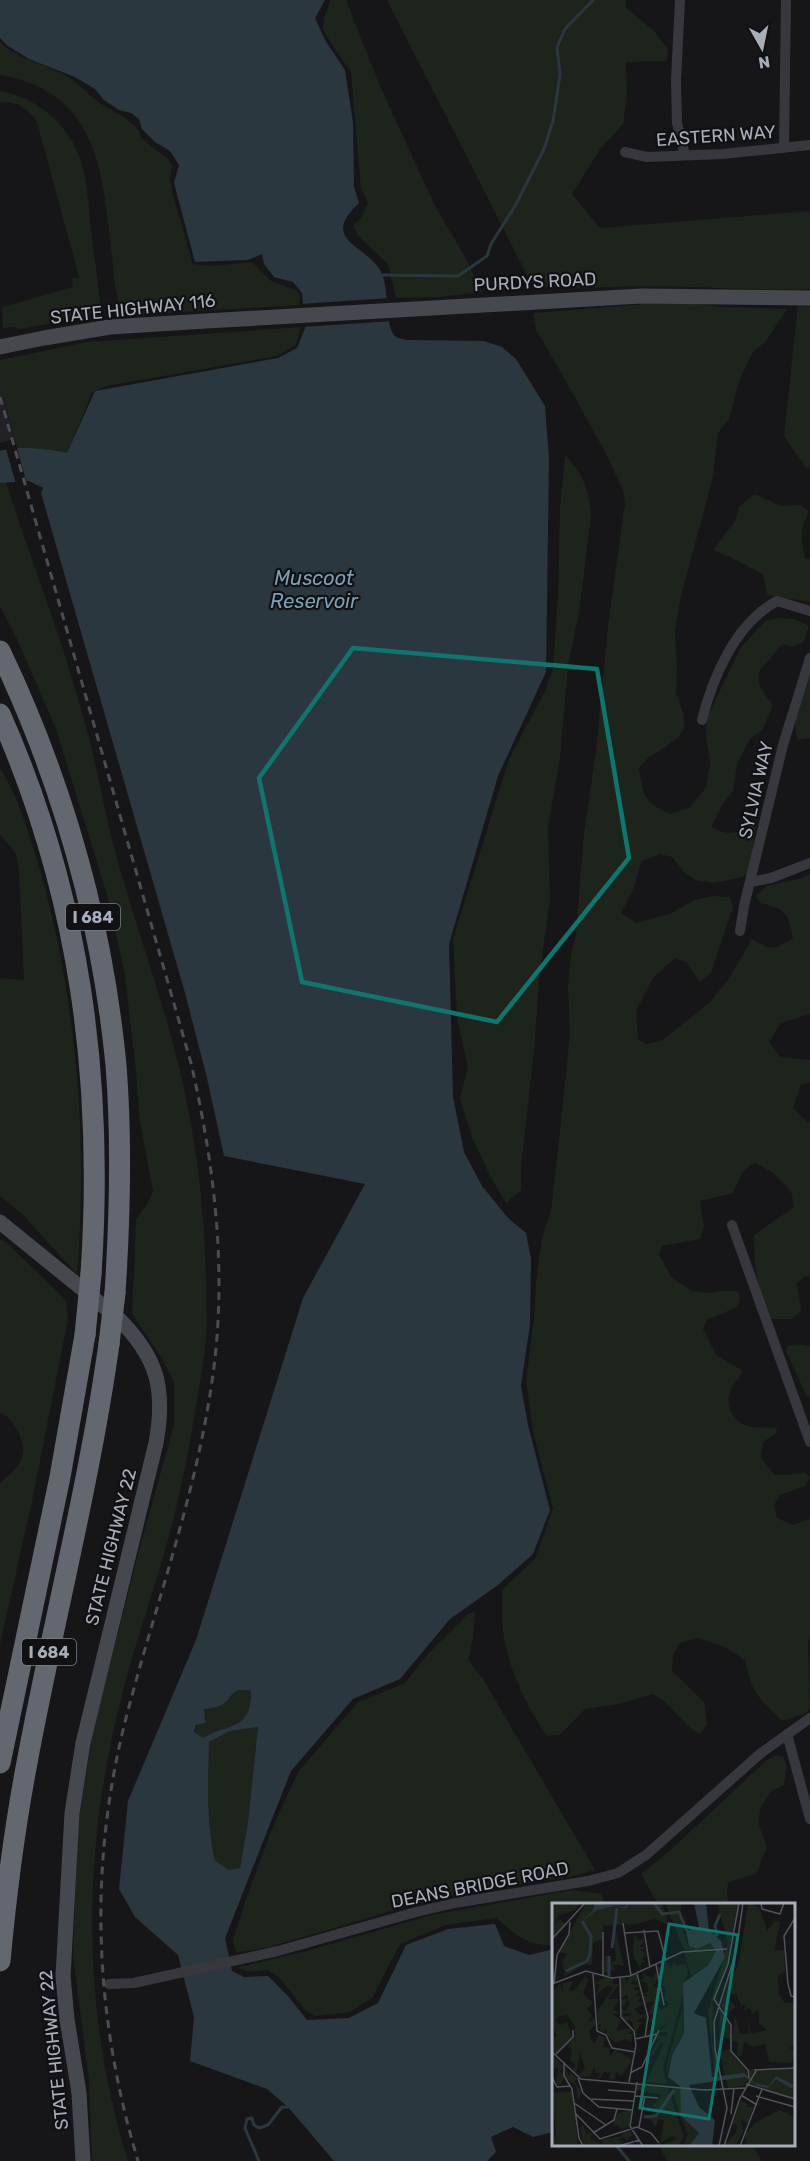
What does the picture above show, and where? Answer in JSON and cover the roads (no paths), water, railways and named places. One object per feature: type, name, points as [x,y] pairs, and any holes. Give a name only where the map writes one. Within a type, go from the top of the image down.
[{"type":"highway","name":"I 684","points":[[0,651],[28,713],[64,812],[87,892],[102,964],[115,1056],[119,1119],[119,1223],[109,1344],[93,1440],[22,1788],[10,1868],[0,1961]]},
{"type":"highway","name":"I 684","points":[[0,714],[24,772],[55,868],[78,968],[89,1048],[94,1120],[94,1222],[86,1335],[62,1467],[0,1763]]},
{"type":"main road","name":"PURDYS ROAD","points":[[262,318],[641,296],[810,298]]},
{"type":"main road","name":"STATE HIGHWAY 116","points":[[4,346],[110,327],[262,318]]},
{"type":"main road","name":"STATE HIGHWAY 22","points":[[0,1222],[130,1330],[152,1362],[160,1397],[156,1443],[83,1743],[73,1803],[63,1976],[67,2019],[79,2093],[83,2161]]},
{"type":"street","points":[[680,0],[675,80],[677,123],[684,155]]},
{"type":"street","points":[[784,148],[786,0]]},
{"type":"street","name":"EASTERN WAY","points":[[625,152],[647,157],[810,145]]},
{"type":"street","points":[[702,720],[715,677],[747,624],[762,609],[777,601],[810,611]]},
{"type":"street","name":"SYLVIA WAY","points":[[740,932],[744,906],[783,745],[810,658]]},
{"type":"street","points":[[751,882],[771,878],[810,863]]},
{"type":"street","points":[[732,1225],[810,1442]]},
{"type":"street","name":"DEANS BRIDGE ROAD","points":[[108,1984],[134,1983],[230,1962],[313,1942],[426,1910],[588,1881],[618,1873],[654,1849],[761,1753],[810,1718]]},
{"type":"street","points":[[787,1734],[810,1819]]},
{"type":"water","name":"Muscoot Reservoir","points":[[0,0],[325,0],[315,18],[325,40],[345,70],[353,123],[354,187],[359,203],[347,216],[343,226],[350,242],[376,264],[382,274],[392,331],[396,337],[408,340],[484,341],[502,347],[516,359],[545,406],[549,458],[546,672],[498,776],[449,944],[453,1097],[464,1152],[482,1186],[508,1218],[526,1233],[531,1259],[530,1324],[521,1386],[528,1425],[550,1510],[533,1554],[498,1585],[450,1619],[400,1679],[353,1699],[291,1771],[225,1938],[232,1971],[244,1977],[268,1976],[307,2020],[349,2018],[378,2003],[406,1945],[448,1929],[495,1924],[504,1946],[529,1955],[550,1950],[552,1953],[552,2132],[533,2137],[513,2127],[491,2137],[496,2152],[487,2161],[334,2161],[288,2107],[267,2089],[190,2061],[194,2017],[178,1955],[135,1917],[119,1889],[128,1801],[196,1640],[303,1298],[365,1184],[224,1156],[185,993],[41,493],[43,488],[29,481],[0,483],[0,451],[24,448],[67,453],[95,391],[278,358],[297,348],[305,328],[302,293],[293,282],[274,277],[264,264],[262,254],[248,260],[195,262],[174,183],[179,165],[170,151],[155,142],[142,129],[139,119],[104,100],[95,89],[75,77],[29,59],[0,38]],"holes":[[[239,1690],[250,1690],[251,1701],[247,1713],[238,1723],[203,1738],[194,1732],[196,1725],[205,1723],[204,1709],[223,1704]],[[258,1727],[248,1822],[240,1868],[229,1870],[215,1861],[212,1846],[208,1802],[209,1742],[230,1731]]]},
{"type":"waterway","points":[[383,275],[458,276],[487,256],[491,244],[515,206],[544,149],[553,121],[560,75],[557,47],[565,29],[593,0]]},
{"type":"waterway","points":[[259,2161],[245,2128],[247,2119],[252,2118],[254,2125],[259,2128],[268,2125],[282,2107],[288,2107]]},
{"type":"waterway","points":[[617,2146],[629,2161]]},
{"type":"railway","points":[[0,397],[191,1063],[206,1136],[218,1246],[219,1284],[215,1358],[200,1450],[126,1718],[114,1774],[101,1885],[101,1940],[112,2051],[123,2106],[138,2161]]}]
